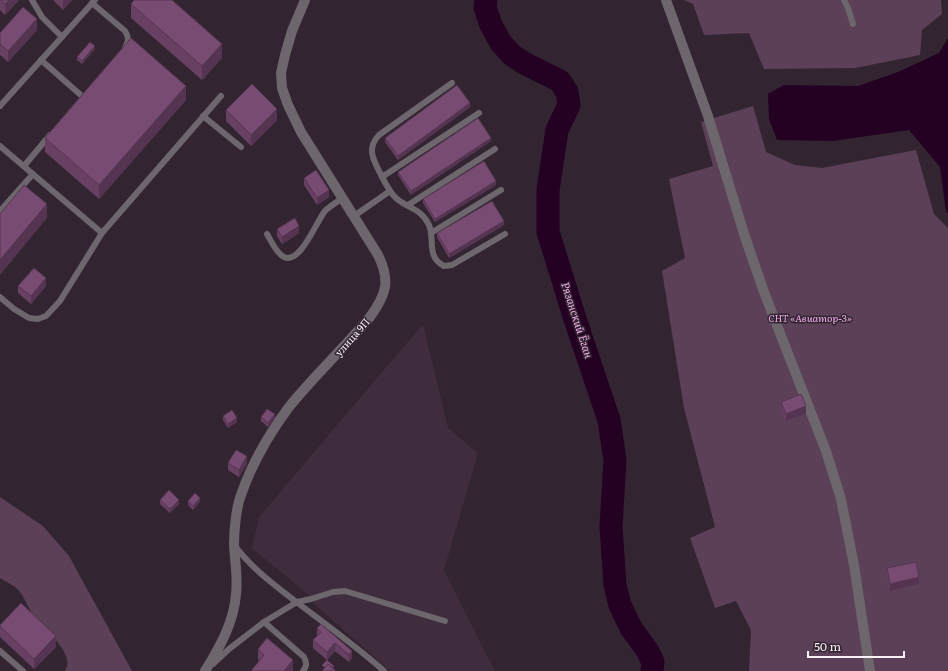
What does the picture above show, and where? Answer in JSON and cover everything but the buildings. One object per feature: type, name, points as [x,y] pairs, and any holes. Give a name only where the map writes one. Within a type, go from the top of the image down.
[{"type":"street","name":"улица 9П","points":[[205,671],[220,647],[232,617],[236,595],[237,573],[234,545],[235,531],[240,496],[252,468],[262,447],[290,407],[360,330],[380,302],[385,288],[386,276],[382,264],[343,198],[301,132],[288,105],[282,88],[281,73],[285,55],[292,31],[305,0]]},
{"type":"street","points":[[666,0],[708,116],[745,237],[764,292],[826,451],[841,499],[854,565],[870,671]]},
{"type":"lane","points":[[32,0],[42,17],[62,37]]},
{"type":"lane","points":[[844,0],[853,24]]},
{"type":"lane","points":[[0,106],[93,1],[125,31],[128,36],[129,42],[119,55]]},
{"type":"lane","points":[[41,60],[83,97]]},
{"type":"lane","points":[[452,83],[379,135],[374,140],[372,154],[382,178],[396,199],[415,209],[425,218],[431,233],[431,248],[433,255],[441,264],[448,266],[452,265],[504,234]]},
{"type":"lane","points":[[78,102],[88,91]]},
{"type":"lane","points":[[0,297],[14,309],[30,318],[38,319],[46,316],[60,301],[102,233],[221,96]]},
{"type":"lane","points":[[382,178],[478,113]]},
{"type":"lane","points":[[203,116],[241,147]]},
{"type":"lane","points":[[24,166],[53,132]]},
{"type":"lane","points":[[0,146],[102,233]]},
{"type":"lane","points":[[408,205],[495,149]]},
{"type":"lane","points":[[0,211],[33,174]]},
{"type":"lane","points":[[431,233],[501,190]]},
{"type":"lane","points":[[354,216],[390,191]]},
{"type":"lane","points":[[267,234],[282,256],[287,258],[293,257],[304,246],[318,220],[325,211],[343,198]]},
{"type":"lane","points":[[234,545],[249,563],[268,580],[358,648],[384,671]]},
{"type":"lane","points":[[205,671],[229,649],[264,622],[297,602],[333,592],[345,592],[445,621]]},
{"type":"lane","points":[[264,622],[304,657],[307,662],[303,671]]},
{"type":"lane","points":[[0,651],[23,671]]},
{"type":"shaded area","points":[[948,38],[948,213],[946,211],[940,167],[909,130],[833,141],[777,140],[769,119],[768,94],[784,85],[858,86],[898,72],[939,53]]},
{"type":"shaded area","points":[[423,324],[448,428],[478,453],[444,570],[495,671],[390,671],[312,602],[310,596],[252,548],[259,517]]},
{"type":"green space","points":[[684,0],[941,0],[942,14],[922,30],[920,55],[855,68],[764,69],[749,33],[704,35],[693,4]]},
{"type":"green space","name":"СНТ «Авиатор-3»","points":[[753,106],[766,152],[795,165],[822,168],[916,150],[934,214],[948,228],[948,671],[749,671],[751,630],[736,601],[715,608],[690,538],[715,527],[684,408],[662,271],[685,258],[669,179],[713,166],[701,122]]},
{"type":"green space","points":[[0,497],[43,526],[69,556],[132,671],[65,671],[67,664],[63,650],[35,618],[18,590],[0,578]]},
{"type":"waterway","name":"Рязанский Ёган","points":[[486,0],[485,7],[491,25],[501,43],[512,55],[524,63],[560,81],[567,92],[569,105],[557,130],[548,190],[548,232],[609,420],[615,460],[611,527],[615,585],[620,605],[631,628],[647,650],[653,662],[652,671]]}]
